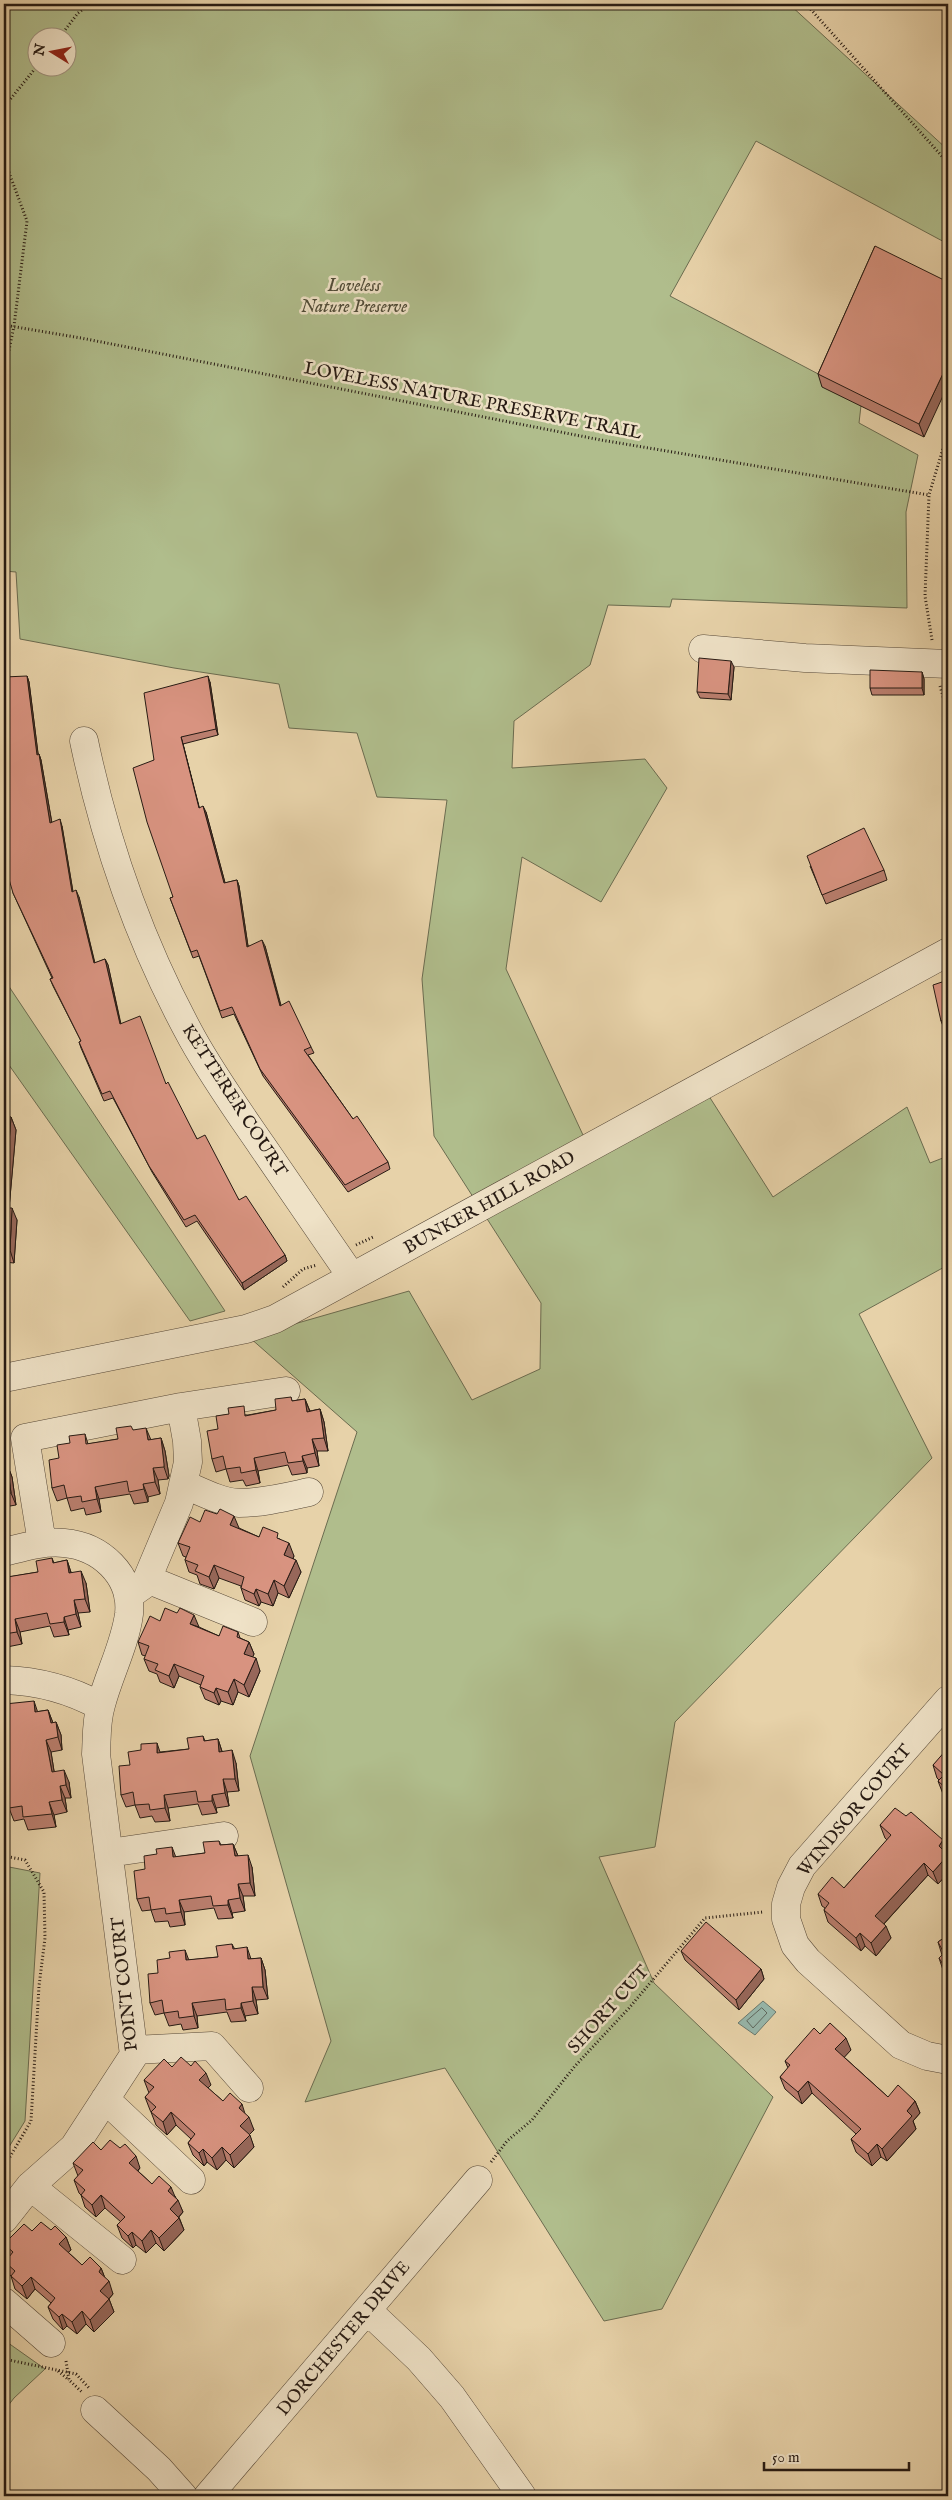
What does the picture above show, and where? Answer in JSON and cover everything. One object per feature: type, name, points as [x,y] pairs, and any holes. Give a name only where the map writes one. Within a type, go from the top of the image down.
[{"type":"street","points":[[703,649],[822,659],[942,664]]},
{"type":"street","name":"KETTERER COURT","points":[[84,741],[106,833],[128,898],[154,962],[193,1040],[229,1098],[352,1277]]},
{"type":"street","name":"BUNKER HILL ROAD","points":[[4,1378],[246,1329],[275,1319],[948,952]]},
{"type":"street","points":[[42,1543],[25,1438],[180,1408],[286,1391]]},
{"type":"street","name":"POINT COURT","points":[[4,2219],[30,2186],[74,2147],[134,2055],[96,1754],[100,1706],[122,1642],[129,1613],[138,1588],[179,1503],[188,1462],[187,1441],[180,1408]]},
{"type":"street","points":[[183,1484],[211,1496],[237,1503],[265,1501],[308,1492]]},
{"type":"street","name":"POINT COURT","points":[[4,1552],[42,1543],[64,1543],[85,1548],[102,1556],[115,1567],[123,1580],[138,1588]]},
{"type":"street","points":[[138,1588],[253,1622]]},
{"type":"street","points":[[4,1680],[30,1681],[59,1687],[100,1706]]},
{"type":"street","name":"WINDSOR COURT","points":[[948,1700],[802,1866],[791,1887],[786,1910],[786,1919],[794,1944],[808,1961],[901,2045],[927,2056],[948,2060]]},
{"type":"street","points":[[109,1854],[224,1836]]},
{"type":"street","points":[[134,2050],[212,2046],[249,2088]]},
{"type":"street","points":[[105,2099],[191,2180]]},
{"type":"street","name":"DORCHESTER DRIVE","points":[[208,2496],[478,2180]]},
{"type":"street","points":[[30,2186],[122,2260]]},
{"type":"street","points":[[4,2302],[51,2343]]},
{"type":"street","points":[[367,2310],[419,2359],[452,2397],[522,2496]]},
{"type":"street","points":[[95,2402],[183,2496]]},
{"type":"path","points":[[67,28],[78,13],[90,4]]},
{"type":"path","points":[[806,4],[948,163]]},
{"type":"path","points":[[4,107],[28,77]]},
{"type":"path","points":[[4,158],[27,221],[14,326],[4,374]]},
{"type":"path","name":"LOVELESS NATURE PRESERVE TRAIL","points":[[4,325],[601,440],[929,494]]},
{"type":"path","points":[[948,432],[929,494],[925,596],[942,664],[948,714]]},
{"type":"path","points":[[278,1291],[303,1269],[317,1265],[380,1234]]},
{"type":"path","points":[[4,1856],[25,1860],[44,1892],[45,1938],[39,1986],[31,2121],[4,2167]]},
{"type":"path","name":"SHORT CUT","points":[[478,2180],[507,2141],[532,2120],[576,2066],[629,2008],[705,1918],[786,1910]]},
{"type":"path","points":[[51,2343],[66,2360],[69,2380],[95,2402]]},
{"type":"path","points":[[4,2359],[76,2374],[95,2402]]},
{"type":"green space","name":"Loveless Nature Preserve","points":[[4,4],[789,4],[948,150],[948,244],[756,141],[670,296],[862,397],[859,423],[918,455],[906,512],[907,608],[672,599],[670,607],[608,605],[590,665],[514,721],[512,768],[645,759],[667,788],[601,902],[522,857],[506,969],[589,1148],[700,1082],[773,1197],[907,1107],[930,1163],[948,1156],[948,1265],[859,1314],[932,1458],[675,1722],[655,1847],[599,1857],[654,1983],[773,2097],[662,2309],[604,2321],[445,2068],[305,2102],[331,2041],[250,1756],[357,1432],[249,1337],[409,1291],[472,1400],[540,1369],[541,1303],[434,1136],[422,979],[447,800],[377,797],[357,733],[289,728],[279,684],[174,668],[20,639],[16,572],[4,571]]},
{"type":"green space","points":[[4,979],[225,1311],[190,1321],[4,1058]]},
{"type":"green space","points":[[4,1866],[40,1873],[25,2121],[4,2155]]},
{"type":"green space","points":[[4,2340],[45,2369],[14,2398],[4,2411]]},
{"type":"water","points":[[763,2001],[776,2012],[755,2035],[738,2023]]},
{"type":"building","points":[[875,246],[948,282],[948,363],[919,424],[818,374]]},
{"type":"building","points":[[699,658],[731,661],[728,694],[697,692]]},
{"type":"building","points":[[870,670],[922,672],[922,688],[870,688]]},
{"type":"building","points":[[27,676],[37,755],[39,754],[50,823],[60,819],[72,892],[76,890],[94,963],[105,959],[120,1024],[140,1016],[166,1084],[168,1082],[197,1139],[205,1135],[239,1200],[246,1196],[285,1255],[242,1283],[195,1215],[184,1220],[149,1166],[110,1091],[102,1094],[79,1042],[81,1041],[50,979],[53,978],[13,893],[4,862],[4,677]]},
{"type":"building","points":[[208,676],[216,729],[181,737],[199,808],[203,806],[224,883],[237,880],[247,947],[262,940],[280,1006],[289,1001],[311,1047],[304,1050],[353,1119],[357,1116],[388,1162],[345,1185],[260,1069],[232,1007],[220,1011],[197,950],[191,952],[170,898],[173,897],[147,822],[133,768],[154,760],[144,693]]},
{"type":"building","points":[[864,828],[884,870],[822,895],[807,856]]},
{"type":"building","points":[[948,980],[948,1019],[941,1021],[933,985]]},
{"type":"building","points":[[4,1117],[11,1117],[4,1205]]},
{"type":"building","points":[[4,1208],[12,1208],[10,1250],[4,1250]]},
{"type":"building","points":[[291,1397],[292,1401],[305,1399],[307,1412],[320,1409],[324,1438],[312,1439],[315,1453],[302,1456],[303,1461],[288,1463],[285,1452],[254,1458],[256,1470],[241,1473],[240,1467],[226,1469],[223,1456],[212,1459],[207,1431],[218,1429],[216,1416],[229,1414],[228,1408],[244,1406],[245,1416],[276,1410],[275,1399]]},
{"type":"building","points":[[131,1426],[133,1430],[146,1428],[148,1440],[161,1438],[164,1467],[153,1468],[155,1482],[143,1484],[144,1489],[129,1492],[127,1481],[95,1487],[97,1499],[82,1502],[81,1496],[67,1498],[64,1485],[52,1488],[49,1460],[59,1458],[57,1445],[70,1443],[69,1436],[85,1434],[86,1444],[118,1439],[116,1428]]},
{"type":"building","points":[[7,1464],[11,1493],[4,1494],[4,1465]]},
{"type":"building","points":[[220,1509],[234,1516],[230,1525],[259,1537],[263,1527],[278,1533],[277,1538],[289,1543],[284,1555],[296,1560],[284,1586],[274,1580],[268,1594],[256,1589],[254,1594],[241,1588],[244,1577],[214,1565],[209,1577],[195,1571],[198,1565],[185,1560],[190,1547],[178,1543],[190,1517],[200,1522],[205,1510],[217,1514]]},
{"type":"building","points":[[52,1558],[53,1563],[67,1560],[69,1573],[81,1571],[85,1599],[74,1600],[76,1614],[64,1617],[64,1622],[50,1624],[47,1613],[15,1619],[17,1632],[4,1634],[4,1567],[6,1567],[7,1577],[38,1572],[36,1561]]},
{"type":"building","points":[[165,1608],[177,1613],[180,1608],[194,1615],[190,1624],[219,1636],[223,1626],[238,1632],[237,1637],[249,1642],[244,1654],[256,1658],[244,1685],[234,1679],[228,1692],[216,1688],[214,1693],[200,1687],[204,1676],[174,1664],[169,1676],[155,1670],[158,1664],[144,1659],[149,1646],[138,1642],[150,1616],[160,1621]]},
{"type":"building","points":[[34,1701],[35,1712],[48,1710],[51,1723],[56,1722],[58,1737],[46,1740],[52,1772],[64,1770],[66,1785],[60,1786],[62,1800],[49,1802],[52,1814],[23,1817],[22,1806],[9,1808],[7,1795],[4,1795],[4,1779],[9,1779],[4,1748],[4,1717],[7,1717],[5,1704]]},
{"type":"building","points":[[203,1736],[204,1741],[218,1739],[219,1752],[232,1750],[235,1779],[223,1779],[225,1793],[212,1795],[212,1801],[198,1802],[196,1791],[164,1795],[165,1808],[150,1810],[149,1804],[135,1805],[133,1792],[121,1795],[119,1766],[130,1765],[128,1752],[141,1750],[141,1744],[157,1743],[157,1753],[189,1749],[187,1738]]},
{"type":"building","points":[[947,1749],[948,1790],[938,1781],[944,1775],[933,1765]]},
{"type":"building","points":[[895,1808],[906,1816],[911,1812],[943,1840],[939,1846],[948,1855],[933,1872],[924,1863],[875,1916],[886,1926],[871,1943],[860,1933],[856,1938],[824,1910],[829,1903],[818,1894],[832,1877],[844,1888],[891,1835],[880,1825]]},
{"type":"building","points":[[219,1841],[220,1845],[233,1844],[235,1856],[248,1855],[250,1883],[238,1884],[240,1898],[228,1900],[228,1905],[213,1906],[211,1896],[179,1900],[181,1912],[166,1914],[165,1908],[151,1910],[149,1897],[137,1899],[134,1871],[145,1869],[144,1856],[157,1854],[156,1849],[172,1847],[173,1857],[205,1853],[203,1842]]},
{"type":"building","points":[[706,1922],[761,1969],[736,2000],[681,1951]]},
{"type":"building","points":[[948,1935],[948,1972],[939,1958],[944,1953],[938,1942]]},
{"type":"building","points":[[232,1944],[233,1949],[247,1947],[248,1959],[261,1958],[263,1987],[252,1987],[253,2001],[241,2003],[241,2008],[226,2010],[225,1999],[192,2003],[194,2016],[179,2018],[178,2011],[164,2013],[162,2000],[150,2003],[148,1974],[158,1973],[157,1960],[170,1958],[169,1952],[185,1950],[186,1960],[218,1957],[216,1946]]},
{"type":"building","points":[[830,2023],[846,2038],[835,2049],[888,2097],[898,2085],[915,2101],[907,2111],[912,2116],[882,2149],[877,2144],[868,2154],[851,2139],[861,2129],[808,2081],[798,2092],[780,2077],[790,2065],[785,2061],[814,2028],[820,2034]]},
{"type":"building","points":[[181,2057],[191,2066],[195,2061],[206,2073],[199,2080],[223,2101],[230,2093],[242,2104],[239,2108],[249,2117],[240,2126],[250,2135],[230,2155],[222,2147],[212,2158],[203,2149],[199,2153],[188,2143],[195,2134],[171,2112],[163,2122],[151,2112],[156,2107],[145,2097],[154,2087],[144,2080],[164,2059],[172,2067]]},
{"type":"building","points":[[110,2140],[120,2148],[125,2144],[136,2156],[129,2163],[152,2184],[159,2176],[171,2187],[168,2191],[178,2200],[170,2209],[179,2218],[159,2238],[151,2230],[142,2241],[132,2232],[128,2236],[117,2225],[125,2217],[101,2195],[92,2205],[81,2195],[85,2190],[74,2180],[83,2170],[73,2163],[93,2142],[101,2150]]},
{"type":"building","points":[[41,2222],[51,2230],[55,2226],[66,2237],[59,2244],[82,2265],[90,2257],[101,2268],[99,2272],[109,2281],[100,2291],[109,2299],[90,2320],[82,2311],[72,2322],[62,2314],[59,2317],[48,2307],[55,2298],[31,2277],[22,2286],[11,2276],[15,2271],[5,2262],[13,2252],[4,2244],[24,2224],[32,2231]]}]
